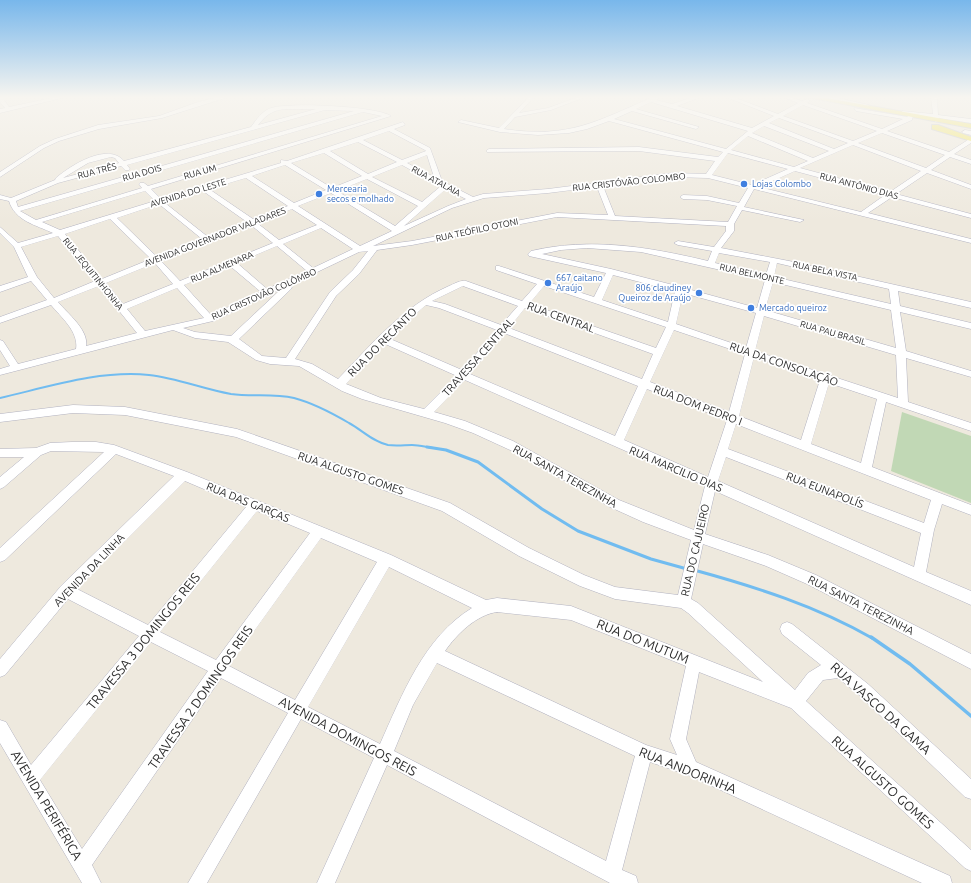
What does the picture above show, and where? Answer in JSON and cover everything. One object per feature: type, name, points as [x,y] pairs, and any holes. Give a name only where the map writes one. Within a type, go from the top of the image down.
[{"type":"street","points":[[0,175],[42,147],[63,138]]},
{"type":"street","name":"RUA TRÊS","points":[[12,200],[56,182],[209,138]]},
{"type":"street","points":[[251,138],[285,163],[397,231],[442,185],[429,151],[406,138]]},
{"type":"street","name":"RUA DOIS","points":[[15,210],[264,138]]},
{"type":"street","name":"RUA UM","points":[[36,222],[315,138]]},
{"type":"street","name":"AVENIDA DO LESTE","points":[[17,246],[364,138]]},
{"type":"street","name":"RUA ANTÔNIO DIAS","points":[[686,138],[725,151],[971,216]]},
{"type":"street","points":[[708,176],[718,159],[739,138]]},
{"type":"street","points":[[765,138],[812,160]]},
{"type":"street","points":[[800,138],[834,151]]},
{"type":"street","points":[[840,138],[971,187]]},
{"type":"street","points":[[710,265],[718,250],[719,244],[730,231],[730,224],[752,187],[865,138]]},
{"type":"street","points":[[902,138],[971,162]]},
{"type":"street","points":[[862,214],[889,194],[949,155],[961,138]]},
{"type":"street","name":"RUA ATALAIA","points":[[359,140],[471,199]]},
{"type":"street","points":[[489,151],[631,149],[718,159]]},
{"type":"street","points":[[325,151],[422,205]]},
{"type":"street","name":"AVENIDA GOVERNADOR VALADARES","points":[[0,320],[333,191],[429,151]]},
{"type":"street","points":[[56,182],[73,167],[101,158],[115,156],[160,202],[206,240]]},
{"type":"street","points":[[246,175],[360,250]]},
{"type":"street","name":"RUA CRISTÓVÃO COLOMBO","points":[[471,199],[483,196],[673,175],[708,176],[971,241]]},
{"type":"street","points":[[599,184],[612,217]]},
{"type":"street","points":[[203,188],[252,222],[313,272]]},
{"type":"street","points":[[0,197],[12,200],[15,210]]},
{"type":"street","points":[[683,197],[707,198],[800,220]]},
{"type":"street","name":"RUA CRISTOVÃO COLÔMBO","points":[[0,372],[143,334],[210,319],[360,250],[397,231],[471,199]]},
{"type":"street","name":"RUA JEQUITINHONHA","points":[[15,210],[22,216],[60,233],[143,334]]},
{"type":"street","name":"RUA TEÓFILO OTONI","points":[[360,250],[374,249],[549,216],[566,215],[612,217],[730,224]]},
{"type":"street","points":[[112,217],[155,259],[210,319]]},
{"type":"street","name":"RUA ALMENARA","points":[[121,308],[322,225]]},
{"type":"street","points":[[0,229],[17,246],[33,278],[53,300],[79,333],[82,341],[80,350]]},
{"type":"street","name":"RUA BELA VISTA","points":[[678,243],[774,260],[971,305]]},
{"type":"street","name":"RUA BELMONTE","points":[[532,254],[575,245],[606,246],[650,252],[769,278],[971,326]]},
{"type":"street","points":[[290,360],[333,294],[356,272],[374,249]]},
{"type":"street","name":"RUA PAU BRASIL","points":[[532,254],[611,270],[680,288],[971,374]]},
{"type":"street","name":"RUA DO CAJUEIRO","points":[[774,260],[733,418],[711,484],[693,554],[690,577],[683,602],[693,608],[750,658],[795,702]]},
{"type":"street","points":[[232,263],[268,293]]},
{"type":"street","points":[[499,268],[597,301],[611,270]]},
{"type":"street","points":[[0,289],[33,278]]},
{"type":"street","points":[[233,340],[292,282]]},
{"type":"street","name":"TRAVESSA CENTRAL","points":[[428,412],[464,375],[543,282]]},
{"type":"street","name":"RUA CENTRAL","points":[[462,283],[525,304],[659,353]]},
{"type":"street","name":"RUA DO RECANTO","points":[[340,384],[382,339],[413,310],[425,302],[462,283]]},
{"type":"street","points":[[893,286],[904,404]]},
{"type":"street","points":[[617,443],[671,326],[680,288]]},
{"type":"street","name":"RUA DA CONSOLAÇÃO","points":[[597,301],[971,427]]},
{"type":"street","name":"RUA DOM PEDRO I","points":[[425,302],[442,306],[805,446],[866,468],[971,510]]},
{"type":"street","name":"RUA SANTA TEREZINHA","points":[[175,327],[189,333],[233,340],[244,350],[260,359],[269,361],[290,360],[305,365],[349,390],[375,400],[428,412],[508,444],[590,492],[626,510],[669,529],[698,536],[760,558],[821,583],[971,662]]},
{"type":"street","name":"RUA MARCILIO DIAS","points":[[382,339],[971,598]]},
{"type":"street","points":[[0,343],[16,368]]},
{"type":"street","points":[[805,446],[826,378]]},
{"type":"street","points":[[866,468],[882,398]]},
{"type":"street","name":"RUA ALGUSTO GOMES","points":[[0,418],[73,409],[125,411],[236,433],[446,507],[524,552],[580,580],[615,593],[683,602]]},
{"type":"street","name":"RUA DAS GARÇAS","points":[[0,453],[37,452],[50,447],[72,446],[96,446],[114,449],[182,475],[386,559],[485,607]]},
{"type":"street","points":[[0,556],[114,449]]},
{"type":"street","name":"RUA EUNAPOLÍS","points":[[722,451],[928,530]]},
{"type":"street","points":[[0,484],[37,452]]},
{"type":"street","name":"AVENIDA DA LINHA","points":[[0,670],[66,591],[182,475]]},
{"type":"street","points":[[919,575],[928,530],[938,497]]},
{"type":"street","name":"TRAVESSA 3 DOMINGOS REIS","points":[[31,778],[255,505]]},
{"type":"street","name":"TRAVESSA 2 DOMINGOS REIS","points":[[82,864],[218,669],[319,531]]},
{"type":"street","points":[[197,883],[386,559]]},
{"type":"street","name":"AVENIDA DOMINGOS REIS","points":[[66,591],[384,754],[629,883]]},
{"type":"street","name":"RUA DO MUTUM","points":[[485,607],[497,605],[571,613],[795,702]]},
{"type":"street","points":[[326,883],[408,700],[434,654],[451,633],[466,619],[485,607]]},
{"type":"street","name":"RUA VASCO DA GAMA","points":[[787,629],[898,720],[971,791]]},
{"type":"street","name":"RUA ANDORINHA","points":[[434,654],[644,752],[690,768],[943,883]]},
{"type":"street","points":[[690,768],[678,738],[694,662]]},
{"type":"street","points":[[795,702],[814,676],[821,671],[840,671]]},
{"type":"street","name":"RUA ALGUSTO GOMES","points":[[795,702],[971,862]]},
{"type":"street","name":"AVENIDA PERIFÉRICA","points":[[0,728],[92,883]]},
{"type":"street","points":[[612,874],[644,752]]},
{"type":"green space","points":[[902,412],[971,436],[971,503],[891,471]]},
{"type":"waterway","points":[[0,398],[74,380],[93,377],[130,374],[159,376],[231,394],[294,398],[329,412],[354,426],[372,439],[388,445],[415,445],[427,447]]},
{"type":"waterway","points":[[427,447],[446,450],[478,462],[542,509],[578,531],[651,559],[687,569]]},
{"type":"waterway","points":[[427,447],[433,448]]},
{"type":"waterway","points":[[694,570],[785,598],[829,616],[872,638]]},
{"type":"waterway","points":[[871,637],[910,664],[971,716]]},
{"type":"place","name":"Lojas Colombo","points":[[744,184]]},
{"type":"place","name":"Mercearia secos e molhado","points":[[319,194]]},
{"type":"place","name":"667 caitano Araújo","points":[[548,283]]},
{"type":"place","name":"806 claudiney Queiroz de Araújo","points":[[699,293]]},
{"type":"place","name":"Mercado queiroz","points":[[751,308]]}]
